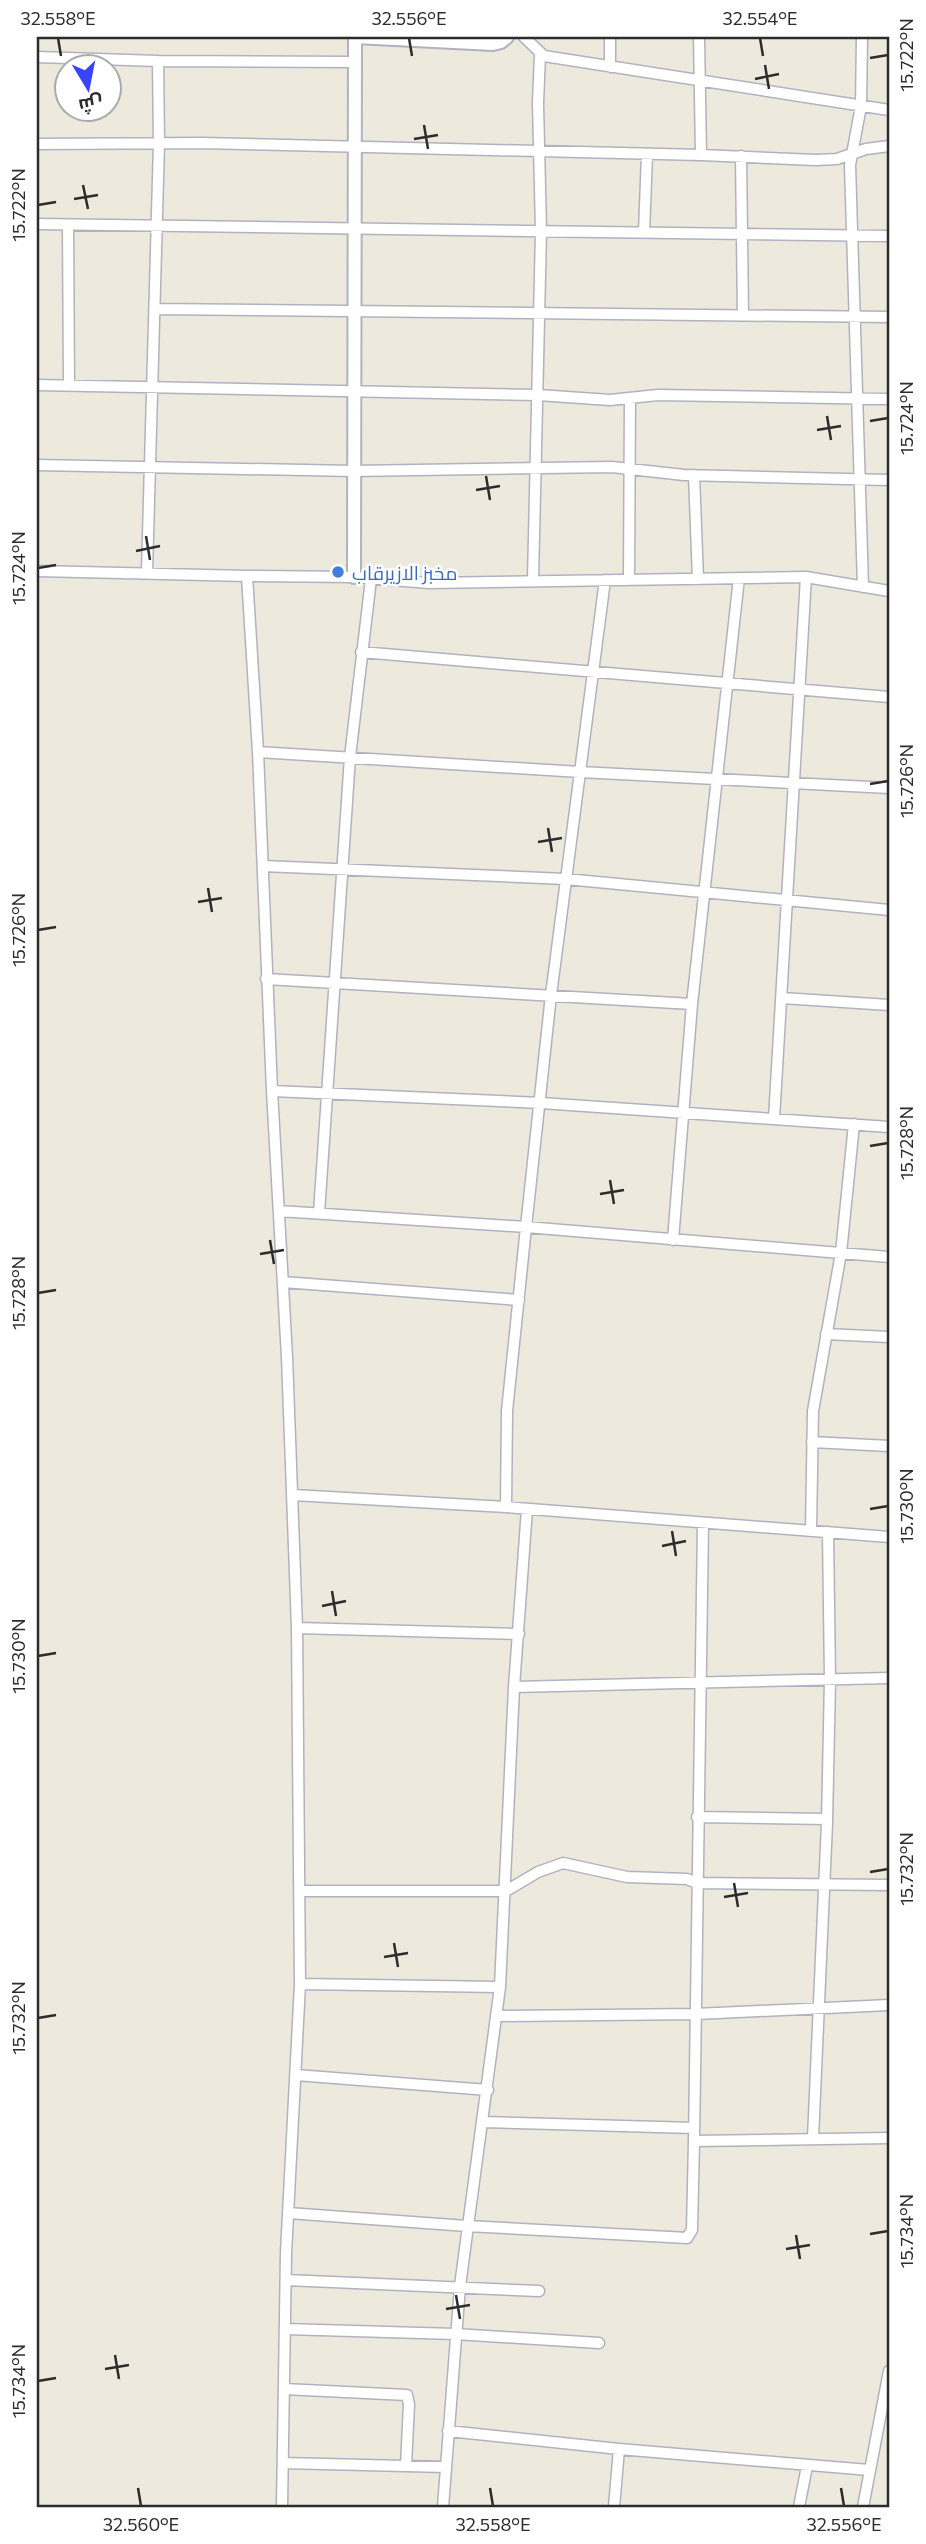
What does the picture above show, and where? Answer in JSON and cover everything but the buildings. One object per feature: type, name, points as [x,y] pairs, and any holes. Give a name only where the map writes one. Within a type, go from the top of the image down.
[{"type":"street","points":[[354,577],[355,37],[492,44],[507,37]]},
{"type":"street","points":[[524,37],[540,54],[701,82],[889,110]]},
{"type":"street","points":[[610,37],[610,67]]},
{"type":"street","points":[[699,37],[701,155]]},
{"type":"street","points":[[862,37],[861,106],[851,154],[863,587]]},
{"type":"street","points":[[533,580],[541,231],[538,103],[540,54]]},
{"type":"street","points":[[37,57],[355,62]]},
{"type":"street","points":[[147,572],[159,144],[158,61]]},
{"type":"street","points":[[37,144],[355,147],[829,160],[889,146]]},
{"type":"street","points":[[644,232],[647,155]]},
{"type":"street","points":[[741,156],[743,315]]},
{"type":"street","points":[[37,225],[889,236]]},
{"type":"street","points":[[68,225],[69,386]]},
{"type":"street","points":[[155,309],[889,317]]},
{"type":"street","points":[[37,385],[538,395],[583,399],[658,396],[889,399]]},
{"type":"street","points":[[629,579],[630,398]]},
{"type":"street","points":[[37,466],[354,471],[630,469],[694,475],[889,480]]},
{"type":"street","points":[[694,475],[698,579]]},
{"type":"street","points":[[37,571],[354,577],[429,583],[806,578],[889,591]]},
{"type":"street","points":[[247,576],[258,752],[266,979],[283,1282],[297,1628],[300,1984],[288,2213],[282,2507]]},
{"type":"street","points":[[673,1240],[692,1004],[739,578]]},
{"type":"street","points":[[774,1119],[806,578]]},
{"type":"street","points":[[319,1213],[350,757],[371,579]]},
{"type":"street","points":[[506,1507],[507,1411],[526,1227],[551,995],[605,580]]},
{"type":"street","points":[[361,652],[889,697]]},
{"type":"street","points":[[258,752],[889,788]]},
{"type":"street","points":[[263,866],[566,879],[889,910]]},
{"type":"street","points":[[266,979],[692,1004]]},
{"type":"street","points":[[782,998],[889,1005]]},
{"type":"street","points":[[272,1091],[541,1103],[889,1126]]},
{"type":"street","points":[[811,1531],[813,1410],[841,1253],[854,1124]]},
{"type":"street","points":[[279,1210],[889,1257]]},
{"type":"street","points":[[283,1282],[519,1300]]},
{"type":"street","points":[[826,1334],[889,1337]]},
{"type":"street","points":[[812,1442],[889,1446]]},
{"type":"street","points":[[293,1495],[527,1508],[889,1536]]},
{"type":"street","points":[[443,2507],[460,2286],[500,1987],[514,1687],[527,1508]]},
{"type":"street","points":[[288,2213],[687,2238],[692,2230],[702,1523]]},
{"type":"street","points":[[813,2138],[827,1819],[830,1680],[828,1532]]},
{"type":"street","points":[[297,1628],[519,1634]]},
{"type":"street","points":[[514,1687],[889,1678]]},
{"type":"street","points":[[697,1817],[827,1819]]},
{"type":"street","points":[[300,1891],[506,1891],[538,1872],[563,1863],[627,1877],[687,1879],[697,1883],[889,1885]]},
{"type":"street","points":[[300,1984],[500,1987]]},
{"type":"street","points":[[497,2016],[696,2014],[889,2005]]},
{"type":"street","points":[[296,2075],[488,2090]]},
{"type":"street","points":[[484,2122],[694,2128]]},
{"type":"street","points":[[694,2141],[889,2138]]},
{"type":"street","points":[[286,2280],[539,2291]]},
{"type":"street","points":[[285,2329],[455,2334],[598,2343]]},
{"type":"street","points":[[863,2507],[889,2371]]},
{"type":"street","points":[[284,2389],[407,2395],[409,2404],[406,2466]]},
{"type":"street","points":[[448,2431],[619,2449],[869,2470]]},
{"type":"street","points":[[614,2507],[619,2449]]},
{"type":"street","points":[[283,2463],[446,2467]]},
{"type":"street","points":[[799,2507],[807,2466]]},
{"type":"place","name":"مخبز الازيرقاب","points":[[338,572]]}]
